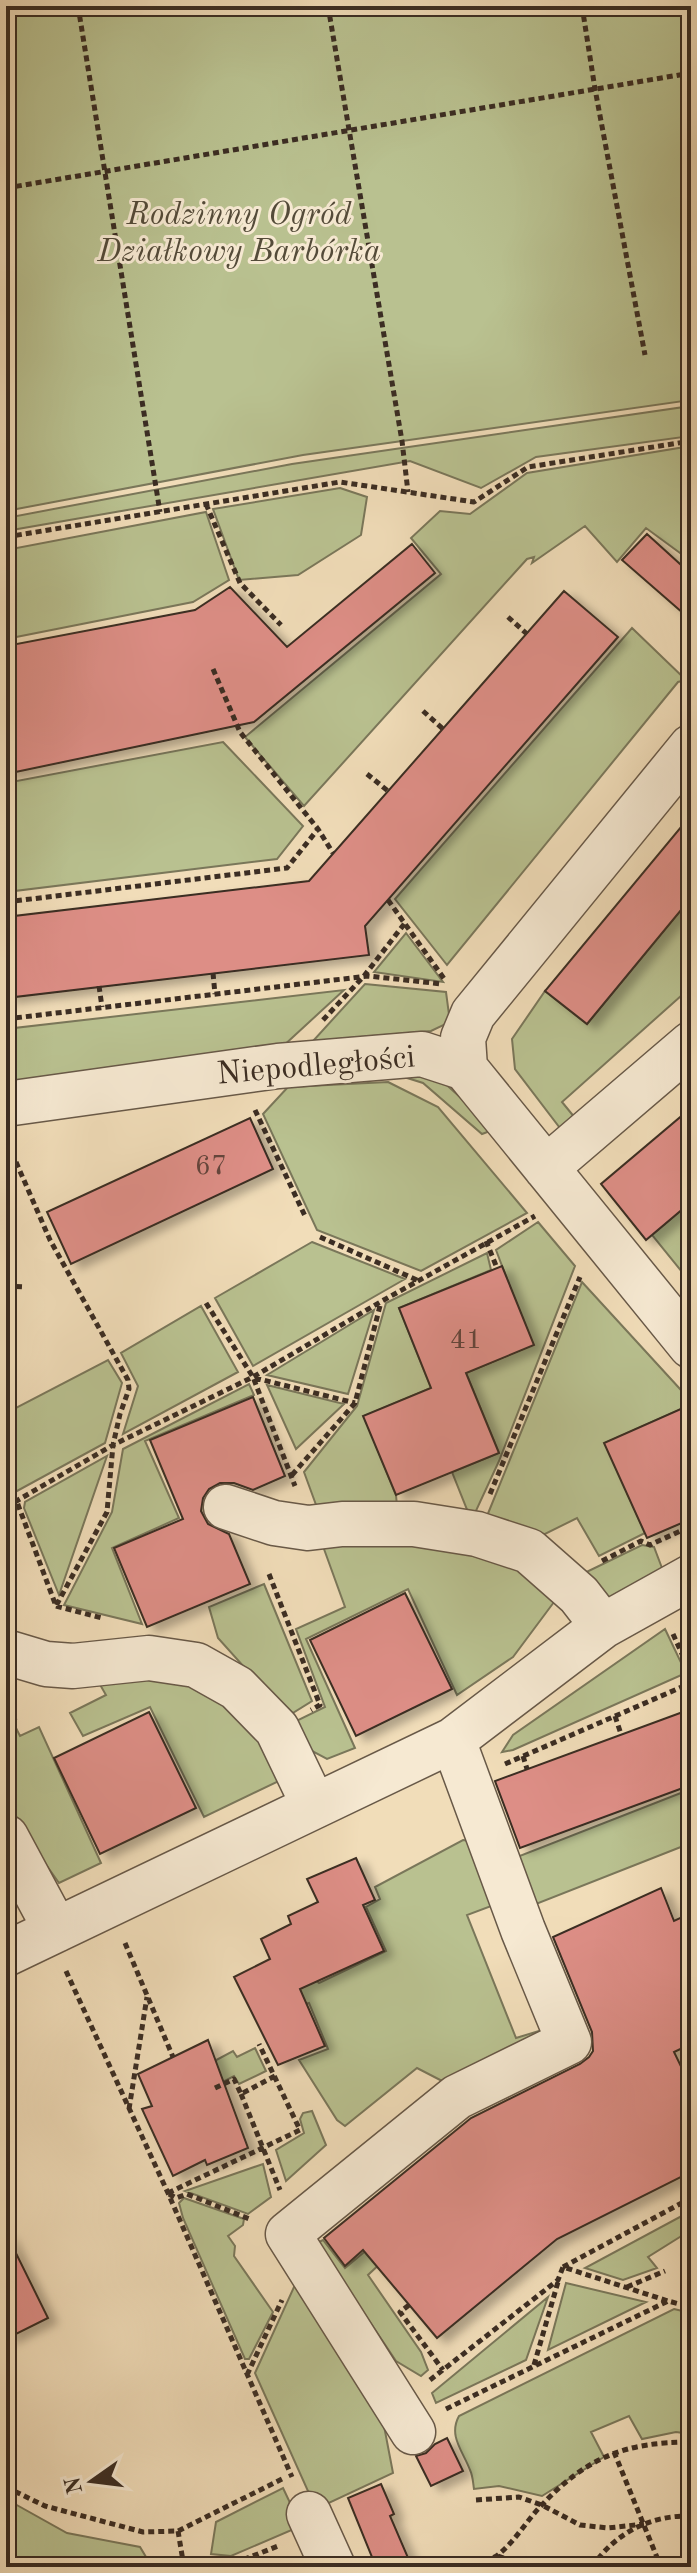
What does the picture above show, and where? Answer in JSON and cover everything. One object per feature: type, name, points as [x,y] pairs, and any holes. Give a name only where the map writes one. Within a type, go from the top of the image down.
[{"type":"street","points":[[691,747],[473,1014],[463,1038],[465,1068],[691,1346]]},
{"type":"street","points":[[546,1168],[691,1044]]},
{"type":"street","name":"Niepodległości","points":[[6,1104],[278,1066],[422,1054],[465,1068]]},
{"type":"street","points":[[226,1507],[274,1523],[308,1528],[342,1524],[414,1524],[477,1534],[529,1551],[579,1595],[603,1626]]},
{"type":"street","points":[[6,1954],[453,1740],[603,1626],[691,1577]]},
{"type":"street","points":[[6,1652],[46,1664],[73,1666],[149,1658],[196,1665],[237,1688],[277,1729],[314,1806]]},
{"type":"street","points":[[406,2422],[295,2246],[457,2097],[569,2042],[523,1930],[453,1740]]},
{"type":"street","points":[[6,1837],[56,1930]]},
{"type":"street","points":[[309,2514],[333,2567]]},
{"type":"path","points":[[78,6],[160,512]]},
{"type":"path","points":[[328,6],[408,492]]},
{"type":"path","points":[[582,6],[645,355]]},
{"type":"path","points":[[6,188],[691,73]]},
{"type":"path","points":[[6,537],[340,482],[474,502],[528,467],[691,441]]},
{"type":"path","points":[[206,504],[240,583],[281,625]]},
{"type":"path","points":[[508,617],[527,634]]},
{"type":"path","points":[[213,669],[240,732],[318,829],[333,853]]},
{"type":"path","points":[[423,711],[443,729]]},
{"type":"path","points":[[367,774],[388,791]]},
{"type":"path","points":[[6,902],[287,868],[318,829]]},
{"type":"path","points":[[8,998],[8,1019],[364,976],[448,984],[388,900]]},
{"type":"path","points":[[364,976],[405,923]]},
{"type":"path","points":[[213,973],[215,994]]},
{"type":"path","points":[[99,986],[102,1007]]},
{"type":"path","points":[[251,1101],[305,1216]]},
{"type":"path","points":[[16,1162],[50,1240],[128,1380],[129,1389],[113,1445],[107,1512],[56,1606],[17,1502]]},
{"type":"path","points":[[6,1507],[113,1445],[253,1377],[486,1241],[539,1214]]},
{"type":"path","points":[[320,1237],[418,1281]]},
{"type":"path","points":[[486,1241],[497,1268]]},
{"type":"path","points":[[485,1506],[583,1269]]},
{"type":"path","points":[[7,1290],[25,1287]]},
{"type":"path","points":[[206,1303],[253,1377],[292,1475],[355,1403],[382,1301]]},
{"type":"path","points":[[253,1377],[355,1403]]},
{"type":"path","points":[[641,1541],[650,1545],[690,1524]]},
{"type":"path","points":[[269,1574],[320,1705],[309,1711]]},
{"type":"path","points":[[497,1768],[691,1683]]},
{"type":"path","points":[[615,1716],[621,1734]]},
{"type":"path","points":[[6,1740],[15,1718]]},
{"type":"path","points":[[523,1756],[527,1769]]},
{"type":"path","points":[[109,1905],[173,2057]]},
{"type":"path","points":[[6,2487],[45,2506],[143,2532],[178,2531],[291,2474],[168,2193],[70,1982]]},
{"type":"path","points":[[128,2111],[147,1996]]},
{"type":"path","points":[[168,2193],[300,2130],[259,2044]]},
{"type":"path","points":[[241,2094],[275,2076]]},
{"type":"path","points":[[215,2088],[234,2079],[280,2191]]},
{"type":"path","points":[[168,2193],[176,2198],[187,2194],[295,2246],[247,2375]]},
{"type":"path","points":[[534,2366],[563,2267],[691,2198]]},
{"type":"path","points":[[563,2267],[691,2307]]},
{"type":"path","points":[[626,2288],[665,2271]]},
{"type":"path","points":[[406,2422],[443,2370],[558,2280]]},
{"type":"path","points":[[406,2422],[534,2366],[668,2301]]},
{"type":"path","points":[[409,2305],[400,2312],[443,2370]]},
{"type":"path","points":[[465,2567],[498,2556],[542,2505],[583,2468],[614,2452],[640,2446],[691,2442]]},
{"type":"path","points":[[614,2452],[661,2567]]},
{"type":"path","points":[[476,2500],[519,2497],[580,2525],[608,2528],[644,2524]]},
{"type":"path","points":[[592,2567],[615,2541],[644,2524],[659,2519],[691,2516]]},
{"type":"path","points":[[178,2531],[184,2567]]},
{"type":"path","points":[[225,2567],[264,2552]]},
{"type":"path","points":[[498,2556],[526,2567]]},
{"type":"path","points":[[676,2567],[691,2566]]},
{"type":"green space","name":"Rodzinny Ogród Działkowy Barbórka","points":[[6,6],[691,6],[691,400],[303,455],[6,511]]},
{"type":"green space","points":[[691,406],[691,436],[536,457],[481,488],[410,461],[6,531],[6,518],[292,464]]},
{"type":"green space","points":[[691,446],[691,561],[646,528],[617,562],[585,526],[532,563],[534,557],[527,559],[304,806],[245,737],[441,574],[411,538],[440,511],[470,514],[527,473]]},
{"type":"green space","points":[[340,488],[367,497],[361,535],[298,575],[239,580],[213,509]]},
{"type":"green space","points":[[206,512],[229,580],[193,602],[6,639],[6,550]]},
{"type":"green space","points":[[632,628],[686,680],[678,682],[447,965],[395,899]]},
{"type":"green space","points":[[223,742],[303,826],[277,859],[6,892],[6,783]]},
{"type":"green space","points":[[691,898],[691,987],[562,1102],[580,1124],[563,1132],[515,1069],[512,1039],[545,991],[587,1024]]},
{"type":"green space","points":[[406,933],[443,982],[374,972]]},
{"type":"green space","points":[[365,984],[446,992],[450,1022],[431,1031],[313,1041]]},
{"type":"green space","points":[[344,990],[281,1048],[6,1087],[6,1029]]},
{"type":"green space","points":[[429,1069],[482,1117],[490,1131],[482,1134],[423,1083],[388,1072]]},
{"type":"green space","points":[[388,1082],[438,1107],[527,1213],[421,1271],[317,1230],[263,1114],[288,1087]]},
{"type":"green space","points":[[691,1202],[691,1283],[652,1235]]},
{"type":"green space","points":[[538,1222],[575,1266],[499,1461],[475,1513],[468,1512],[452,1472],[499,1453],[466,1373],[532,1345],[496,1250]]},
{"type":"green space","points":[[312,1242],[405,1279],[253,1366],[215,1298]]},
{"type":"green space","points":[[487,1253],[491,1270],[399,1308],[431,1388],[364,1416],[396,1495],[397,1506],[319,1513],[304,1472],[357,1406],[386,1303]]},
{"type":"green space","points":[[582,1282],[691,1401],[691,1426],[683,1408],[605,1443],[645,1533],[599,1556],[577,1518],[541,1536],[487,1516]]},
{"type":"green space","points":[[201,1306],[238,1372],[123,1434],[138,1386],[121,1353]]},
{"type":"green space","points":[[374,1310],[348,1394],[267,1375]]},
{"type":"green space","points":[[108,1360],[122,1383],[105,1443],[6,1497],[6,1413]]},
{"type":"green space","points":[[249,1384],[254,1395],[145,1441],[179,1518],[112,1548],[142,1624],[64,1605],[112,1512],[123,1449]]},
{"type":"green space","points":[[267,1385],[344,1404],[296,1449]]},
{"type":"green space","points":[[107,1456],[59,1595],[24,1508],[25,1502]]},
{"type":"green space","points":[[377,1534],[519,1564],[557,1598],[513,1657],[457,1695],[408,1589],[306,1639],[355,1748],[327,1759],[312,1751],[290,1724],[325,1707],[296,1629],[345,1607],[320,1538]]},
{"type":"green space","points":[[642,1545],[654,1547],[662,1568],[614,1600],[602,1603],[572,1579]]},
{"type":"green space","points":[[264,1584],[312,1701],[288,1716],[218,1638],[209,1607]]},
{"type":"green space","points":[[665,1629],[686,1673],[513,1750],[502,1752],[513,1735]]},
{"type":"green space","points":[[149,1665],[236,1695],[285,1778],[204,1817],[150,1707],[83,1736],[70,1713],[106,1695],[91,1669]]},
{"type":"green space","points":[[15,1726],[20,1736],[39,1727],[101,1863],[59,1883],[6,1808],[6,1750]]},
{"type":"green space","points":[[691,1789],[691,1843],[536,1904],[517,1857]]},
{"type":"green space","points":[[463,1840],[476,1842],[502,1902],[467,1915],[516,2038],[539,2031],[541,2036],[448,2084],[417,2068],[345,2126],[337,2120],[299,2060],[328,2049],[309,2003],[295,2007],[287,1987],[312,1977],[319,1983],[386,1951],[366,1907],[380,1899],[375,1887]]},
{"type":"green space","points":[[255,2048],[266,2071],[239,2084],[234,2076],[217,2085],[207,2065],[233,2051],[237,2057]]},
{"type":"green space","points":[[312,2111],[326,2145],[286,2181],[276,2150],[304,2133],[300,2119],[303,2113]]},
{"type":"green space","points":[[471,2163],[474,2176],[368,2275],[421,2352],[428,2370],[421,2376],[396,2361],[317,2243],[323,2240],[345,2268]]},
{"type":"green space","points":[[263,2164],[271,2197],[248,2214],[185,2191]]},
{"type":"green space","points":[[184,2198],[244,2219],[243,2225],[228,2236],[235,2246],[234,2256],[273,2312],[249,2359],[245,2359],[183,2218],[179,2203]]},
{"type":"green space","points":[[691,2211],[691,2230],[648,2257],[657,2268],[623,2280],[585,2268]]},
{"type":"green space","points":[[299,2276],[376,2384],[393,2473],[316,2509],[255,2373]]},
{"type":"green space","points":[[566,2283],[646,2302],[548,2350]]},
{"type":"green space","points":[[548,2297],[526,2360],[436,2403],[432,2393]]},
{"type":"green space","points":[[674,2309],[691,2313],[691,2434],[676,2432],[642,2439],[629,2416],[591,2432],[604,2457],[542,2496],[499,2486],[474,2489],[471,2472],[456,2437],[459,2416]]},
{"type":"green space","points":[[283,2488],[301,2526],[231,2556],[211,2554],[216,2522]]},
{"type":"green space","points":[[6,2499],[67,2533],[140,2547],[152,2567],[6,2567]]},
{"type":"building","points":[[647,534],[691,574],[691,620],[622,560]]},
{"type":"building","points":[[412,544],[435,573],[254,722],[6,774],[6,646],[195,610],[230,587],[287,647]]},
{"type":"building","points":[[564,591],[618,637],[365,926],[369,955],[6,998],[6,917],[309,881]]},
{"type":"building","points":[[691,815],[691,898],[587,1024],[545,991]]},
{"type":"building","points":[[691,1108],[691,1202],[646,1240],[601,1184]]},
{"type":"building","points":[[250,1118],[273,1169],[71,1264],[47,1212]]},
{"type":"building","points":[[502,1266],[534,1345],[466,1373],[499,1453],[396,1495],[363,1416],[431,1388],[399,1308]]},
{"type":"building","points":[[253,1397],[285,1476],[253,1490],[234,1483],[220,1483],[209,1489],[203,1498],[201,1511],[208,1524],[229,1534],[250,1584],[147,1627],[114,1548],[183,1519],[150,1440]]},
{"type":"building","points":[[683,1408],[691,1426],[691,1519],[647,1538],[604,1443]]},
{"type":"building","points":[[405,1593],[452,1689],[356,1736],[310,1640]]},
{"type":"building","points":[[691,1709],[691,1785],[520,1848],[495,1781]]},
{"type":"building","points":[[149,1712],[196,1808],[100,1854],[54,1758]]},
{"type":"building","points":[[356,1858],[375,1900],[363,1905],[384,1951],[300,1989],[325,2046],[278,2065],[234,1977],[270,1959],[261,1939],[291,1924],[288,1916],[318,1902],[307,1879]]},
{"type":"building","points":[[661,1888],[674,1921],[691,1913],[691,2044],[674,2052],[691,2087],[691,2172],[557,2239],[437,2338],[363,2250],[345,2266],[324,2238],[471,2118],[589,2057],[593,2051],[592,2032],[553,1937]]},
{"type":"building","points":[[208,2040],[248,2148],[207,2165],[205,2160],[173,2176],[142,2109],[152,2106],[138,2074]]},
{"type":"building","points":[[6,2233],[48,2318],[6,2339]]},
{"type":"building","points":[[447,2438],[463,2471],[431,2486],[416,2456],[426,2453]]},
{"type":"building","points":[[381,2484],[394,2514],[390,2516],[412,2567],[376,2567],[348,2498]]}]
